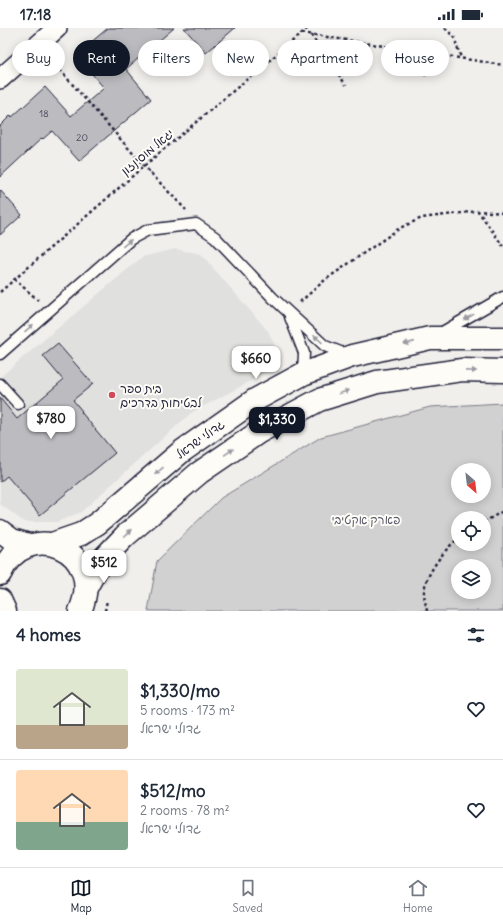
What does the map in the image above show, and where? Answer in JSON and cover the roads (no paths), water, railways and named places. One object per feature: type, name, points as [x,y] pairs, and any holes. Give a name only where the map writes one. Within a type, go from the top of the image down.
[{"type":"street","points":[[0,79],[57,28]]},
{"type":"street","name":"גדולי ישראל","points":[[52,544],[81,534],[98,523],[182,452],[255,400],[303,374],[352,356],[430,338],[503,338]]},
{"type":"street","points":[[80,611],[85,599],[87,586],[100,562],[125,536],[199,473],[258,432],[319,400],[377,382],[462,370],[503,371]]},
{"type":"street","points":[[0,531],[12,540],[29,545]]},
{"type":"street","points":[[0,574],[11,556],[19,550],[29,545],[40,543],[52,544],[66,550],[76,559],[84,572],[87,586]]},
{"type":"street","points":[[0,600],[5,611]]},
{"type":"lane","points":[[0,354],[131,239],[148,230],[196,224],[215,237],[288,313],[325,346],[352,356]]},
{"type":"lane","points":[[430,338],[503,297]]},
{"type":"lane","points":[[288,313],[304,353],[303,374]]},
{"type":"lane","points":[[0,384],[18,404]]},
{"type":"place","name":"בית ספר לבטיחות בדרכים","points":[[112,395]]},
{"type":"park label","name":"פארק אקטיבי","points":[[366,519]]}]
